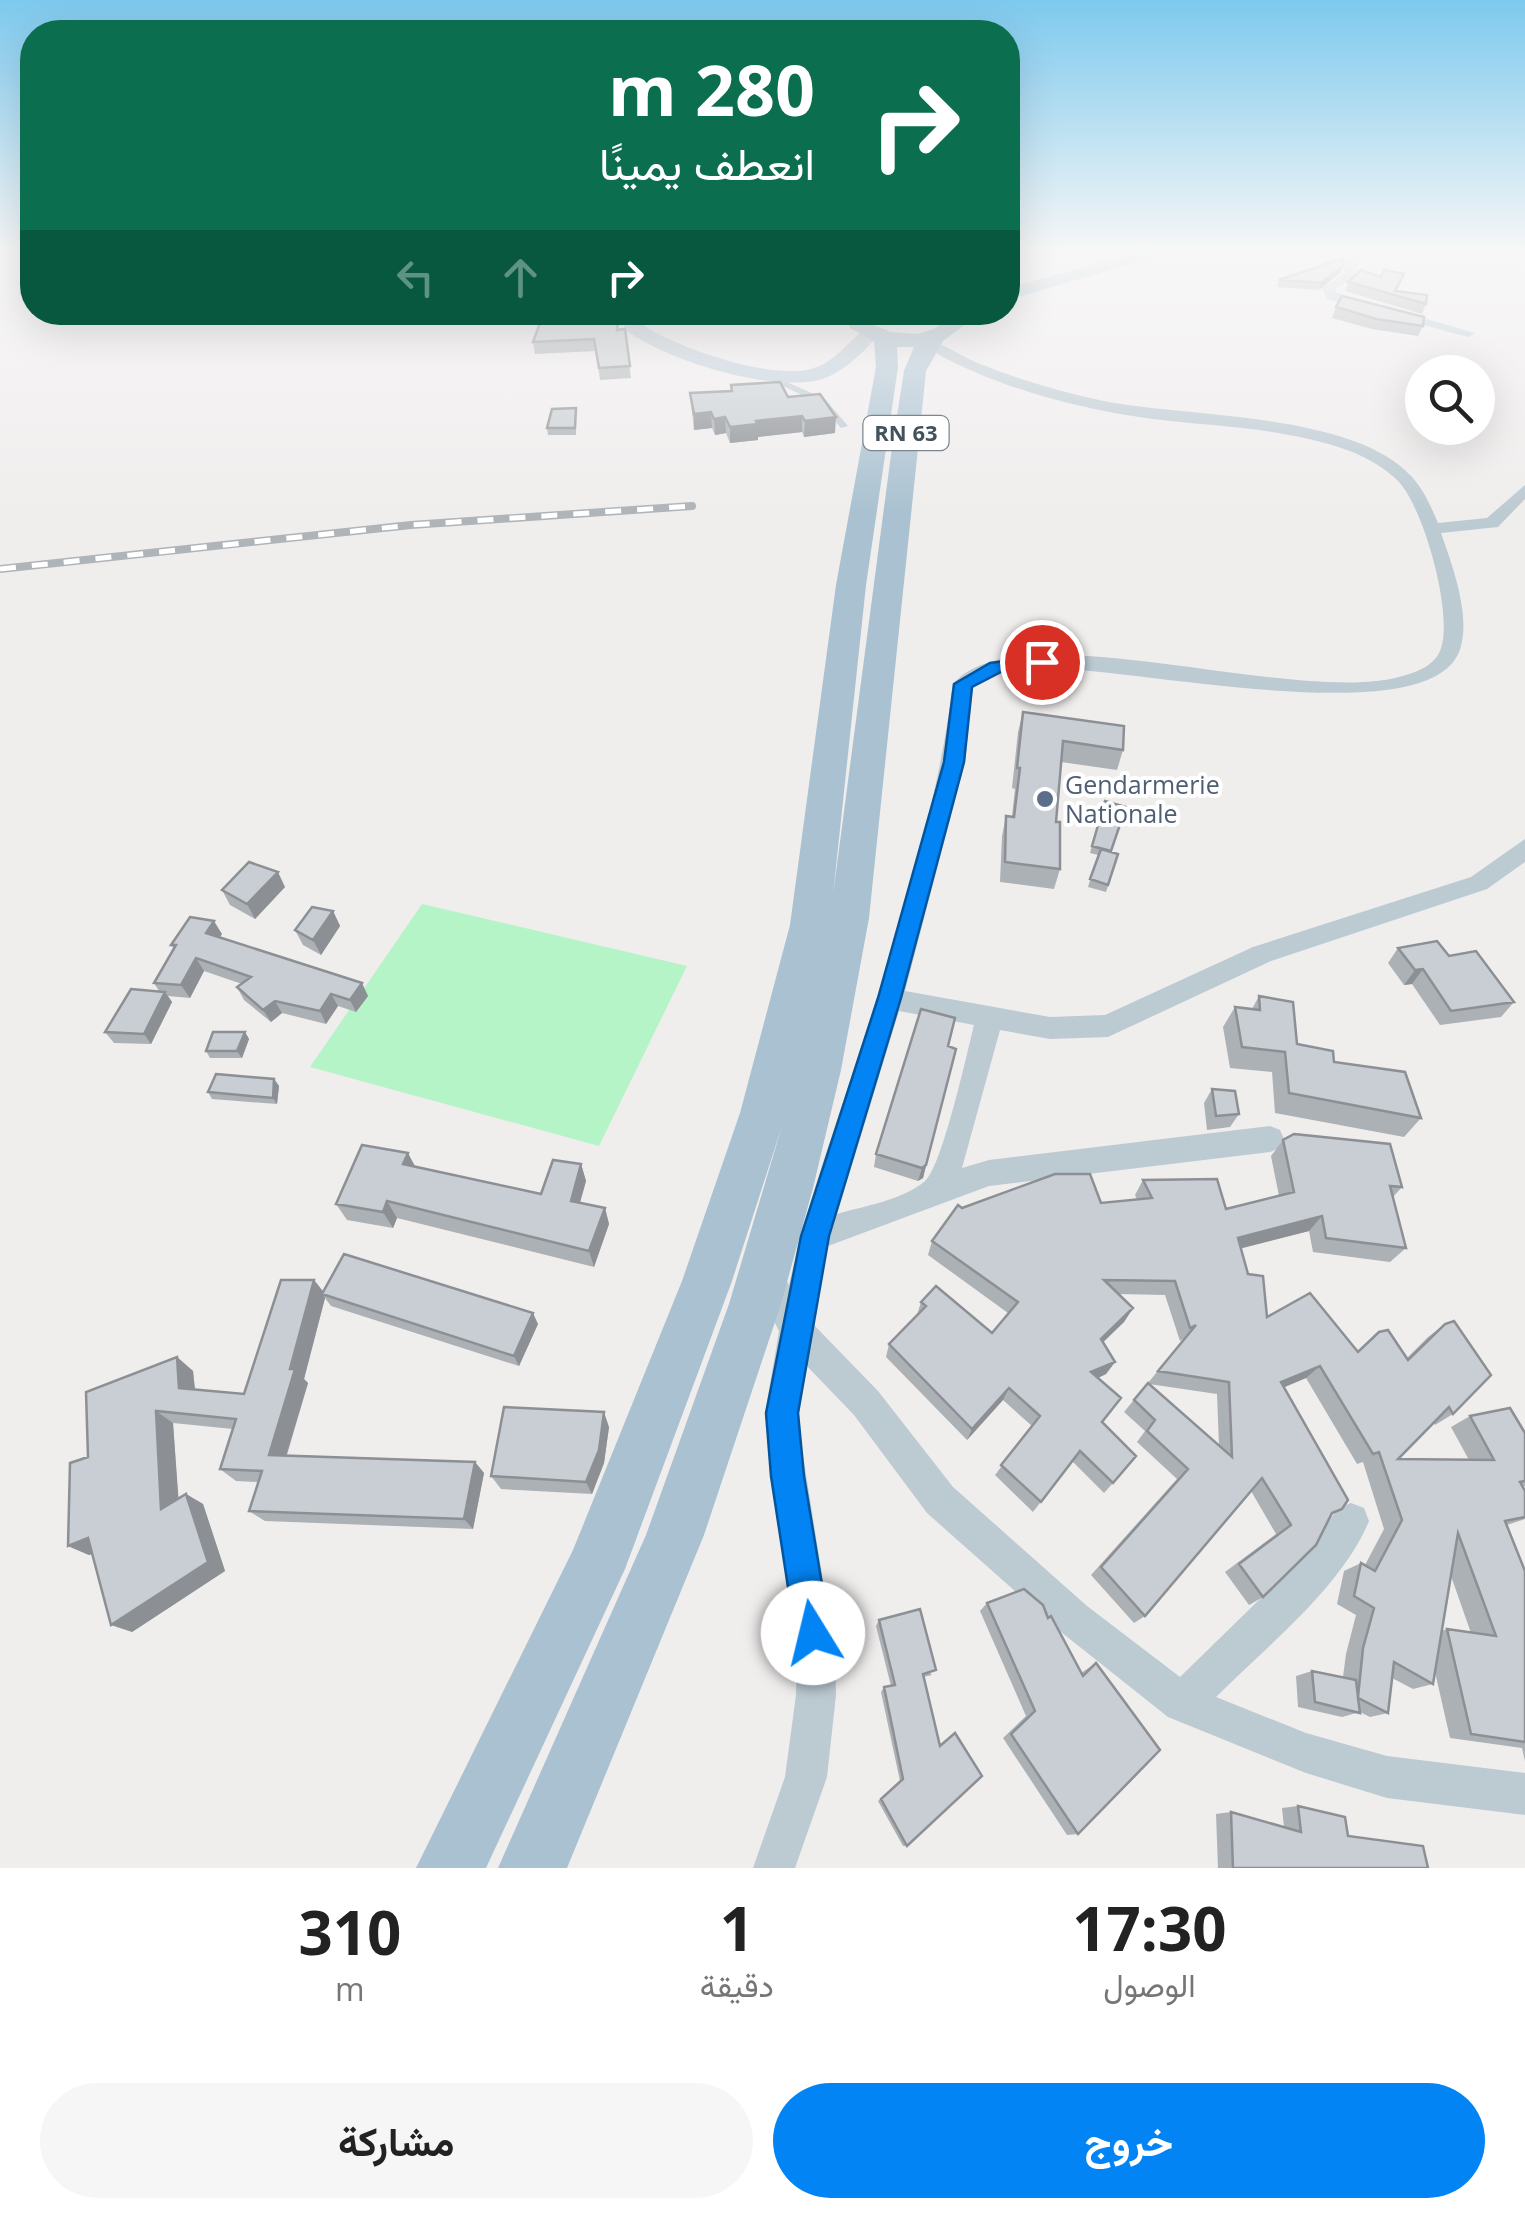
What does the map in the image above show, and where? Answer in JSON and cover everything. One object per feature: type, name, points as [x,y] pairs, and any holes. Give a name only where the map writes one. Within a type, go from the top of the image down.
[{"type":"main road","points":[[651,339],[704,359],[792,376],[815,375],[884,339]]},
{"type":"main road","points":[[450,1868],[595,1569],[723,1234],[763,1113],[810,925],[851,585],[894,339]]},
{"type":"main road","name":"RN 63","points":[[765,1263],[790,1187],[850,912],[892,535],[915,372],[899,339]]},
{"type":"main road","points":[[532,1868],[605,1707],[679,1523],[765,1263],[723,1234]]},
{"type":"street","points":[[774,1868],[806,1777],[816,1695],[816,1656],[782,1413],[815,1236],[890,998],[954,762],[964,684],[996,666],[1042,662],[1352,687],[1404,682],[1445,661],[1454,640],[1433,528],[1406,480],[1359,450],[1309,435],[1119,409],[978,368],[910,339]]},
{"type":"street","points":[[1433,528],[1492,523],[1525,490]]},
{"type":"street","points":[[890,998],[988,1020],[1073,1030],[1120,1023],[1262,954],[1479,883],[1508,865],[1525,847]]},
{"type":"street","points":[[938,1190],[953,1155],[988,1020]]},
{"type":"street","points":[[815,1236],[909,1205],[938,1190],[988,1173],[1270,1139]]},
{"type":"street","points":[[765,1263],[797,1332],[866,1404],[940,1500],[1074,1619],[1182,1703],[1306,1753],[1387,1777],[1525,1794]]},
{"type":"street","points":[[1182,1703],[1319,1568],[1351,1521]]},
{"type":"lane","points":[[758,370],[822,401],[844,426]]},
{"type":"green space","points":[[422,904],[687,966],[599,1146],[310,1067]]},
{"type":"building","points":[[534,339],[590,339],[533,342]]},
{"type":"building","points":[[594,339],[626,339],[630,366],[599,368]]},
{"type":"building","points":[[780,382],[788,397],[820,394],[836,417],[805,421],[802,416],[730,427],[725,417],[714,419],[711,412],[694,414],[690,393],[732,391],[731,385]]},
{"type":"building","points":[[576,408],[575,428],[547,428],[552,409]]},
{"type":"building","points":[[1023,712],[1124,726],[1123,750],[1063,741],[1056,822],[1060,822],[1060,869],[1005,862],[1006,816],[1014,817]]},
{"type":"building","points":[[1105,801],[1126,807],[1111,851],[1092,846]]},
{"type":"building","points":[[1101,849],[1118,854],[1108,885],[1090,879]]},
{"type":"building","points":[[249,862],[278,872],[247,904],[222,890]]},
{"type":"building","points":[[312,907],[333,911],[313,940],[295,930]]},
{"type":"building","points":[[190,917],[214,921],[206,933],[362,983],[350,1000],[331,994],[320,1011],[275,1001],[263,1010],[237,987],[251,977],[196,958],[181,985],[154,983],[176,945],[171,945]]},
{"type":"building","points":[[1437,941],[1449,956],[1476,951],[1514,1002],[1451,1011],[1423,969],[1415,970],[1398,948]]},
{"type":"building","points":[[131,989],[165,992],[144,1034],[105,1032]]},
{"type":"building","points":[[1259,996],[1293,1002],[1297,1044],[1333,1051],[1334,1062],[1405,1072],[1421,1118],[1289,1093],[1285,1052],[1242,1047],[1235,1007],[1260,1010]]},
{"type":"building","points":[[921,1009],[955,1018],[948,1046],[956,1049],[926,1165],[922,1168],[876,1154]]},
{"type":"building","points":[[213,1032],[245,1032],[237,1051],[206,1051]]},
{"type":"building","points":[[216,1074],[274,1079],[273,1098],[208,1092]]},
{"type":"building","points":[[1212,1089],[1235,1091],[1239,1114],[1216,1116]]},
{"type":"building","points":[[1294,1134],[1390,1144],[1402,1187],[1390,1186],[1406,1248],[1326,1238],[1322,1216],[1238,1238],[1248,1274],[1263,1276],[1267,1317],[1310,1293],[1358,1352],[1379,1332],[1388,1330],[1408,1360],[1445,1324],[1454,1321],[1491,1375],[1453,1414],[1449,1407],[1398,1459],[1494,1460],[1470,1416],[1510,1408],[1525,1433],[1525,1481],[1520,1482],[1525,1491],[1525,1517],[1505,1521],[1525,1571],[1525,1742],[1471,1734],[1447,1629],[1496,1636],[1458,1533],[1433,1684],[1394,1662],[1388,1713],[1358,1698],[1360,1713],[1315,1702],[1312,1671],[1356,1680],[1358,1697],[1363,1648],[1374,1608],[1354,1596],[1361,1563],[1375,1571],[1402,1520],[1379,1452],[1373,1454],[1320,1366],[1281,1382],[1348,1500],[1342,1509],[1332,1513],[1316,1545],[1263,1597],[1239,1564],[1291,1525],[1262,1478],[1145,1616],[1101,1567],[1188,1469],[1147,1431],[1155,1420],[1134,1400],[1148,1383],[1232,1457],[1229,1382],[1158,1371],[1196,1325],[1190,1328],[1175,1281],[1104,1280],[1133,1308],[1101,1339],[1115,1362],[1091,1372],[1121,1398],[1102,1422],[1136,1456],[1113,1483],[1080,1451],[1041,1502],[1001,1465],[1040,1416],[1009,1388],[972,1429],[889,1344],[926,1306],[921,1302],[936,1286],[992,1333],[1018,1302],[932,1241],[958,1205],[962,1208],[1055,1174],[1090,1174],[1101,1203],[1152,1198],[1143,1180],[1217,1179],[1226,1209],[1294,1192],[1283,1140]]},
{"type":"building","points":[[362,1145],[408,1153],[403,1164],[541,1194],[553,1160],[581,1164],[571,1201],[605,1208],[589,1251],[387,1201],[383,1212],[336,1204]]},
{"type":"building","points":[[344,1254],[533,1313],[514,1356],[322,1294]]},
{"type":"building","points":[[281,1280],[314,1280],[290,1369],[295,1369],[269,1455],[475,1462],[464,1519],[249,1511],[262,1471],[220,1469],[236,1419],[156,1411],[161,1509],[186,1494],[208,1562],[111,1625],[88,1538],[68,1546],[70,1463],[88,1457],[86,1392],[177,1357],[179,1388],[244,1394]]},
{"type":"building","points":[[504,1407],[604,1412],[599,1450],[586,1482],[491,1476]]},
{"type":"building","points":[[1024,1589],[1043,1605],[1048,1618],[1051,1616],[1083,1676],[1096,1663],[1160,1750],[1078,1834],[1011,1734],[1035,1711],[987,1603]]},
{"type":"building","points":[[920,1609],[936,1670],[923,1674],[940,1746],[955,1733],[982,1776],[907,1846],[881,1799],[903,1779],[884,1687],[895,1685],[879,1620]]},
{"type":"building","points":[[1298,1806],[1345,1817],[1348,1836],[1423,1846],[1428,1868],[1233,1868],[1231,1812],[1301,1832]]},
{"type":"railway","points":[[0,569],[411,525],[692,506]]},
{"type":"place","name":"Gendarmerie Nationale","points":[[1045,799]]},
{"type":"route","points":[[813,1633],[782,1413],[815,1236],[890,998],[954,762],[964,684],[996,666],[1042,662]]}]
